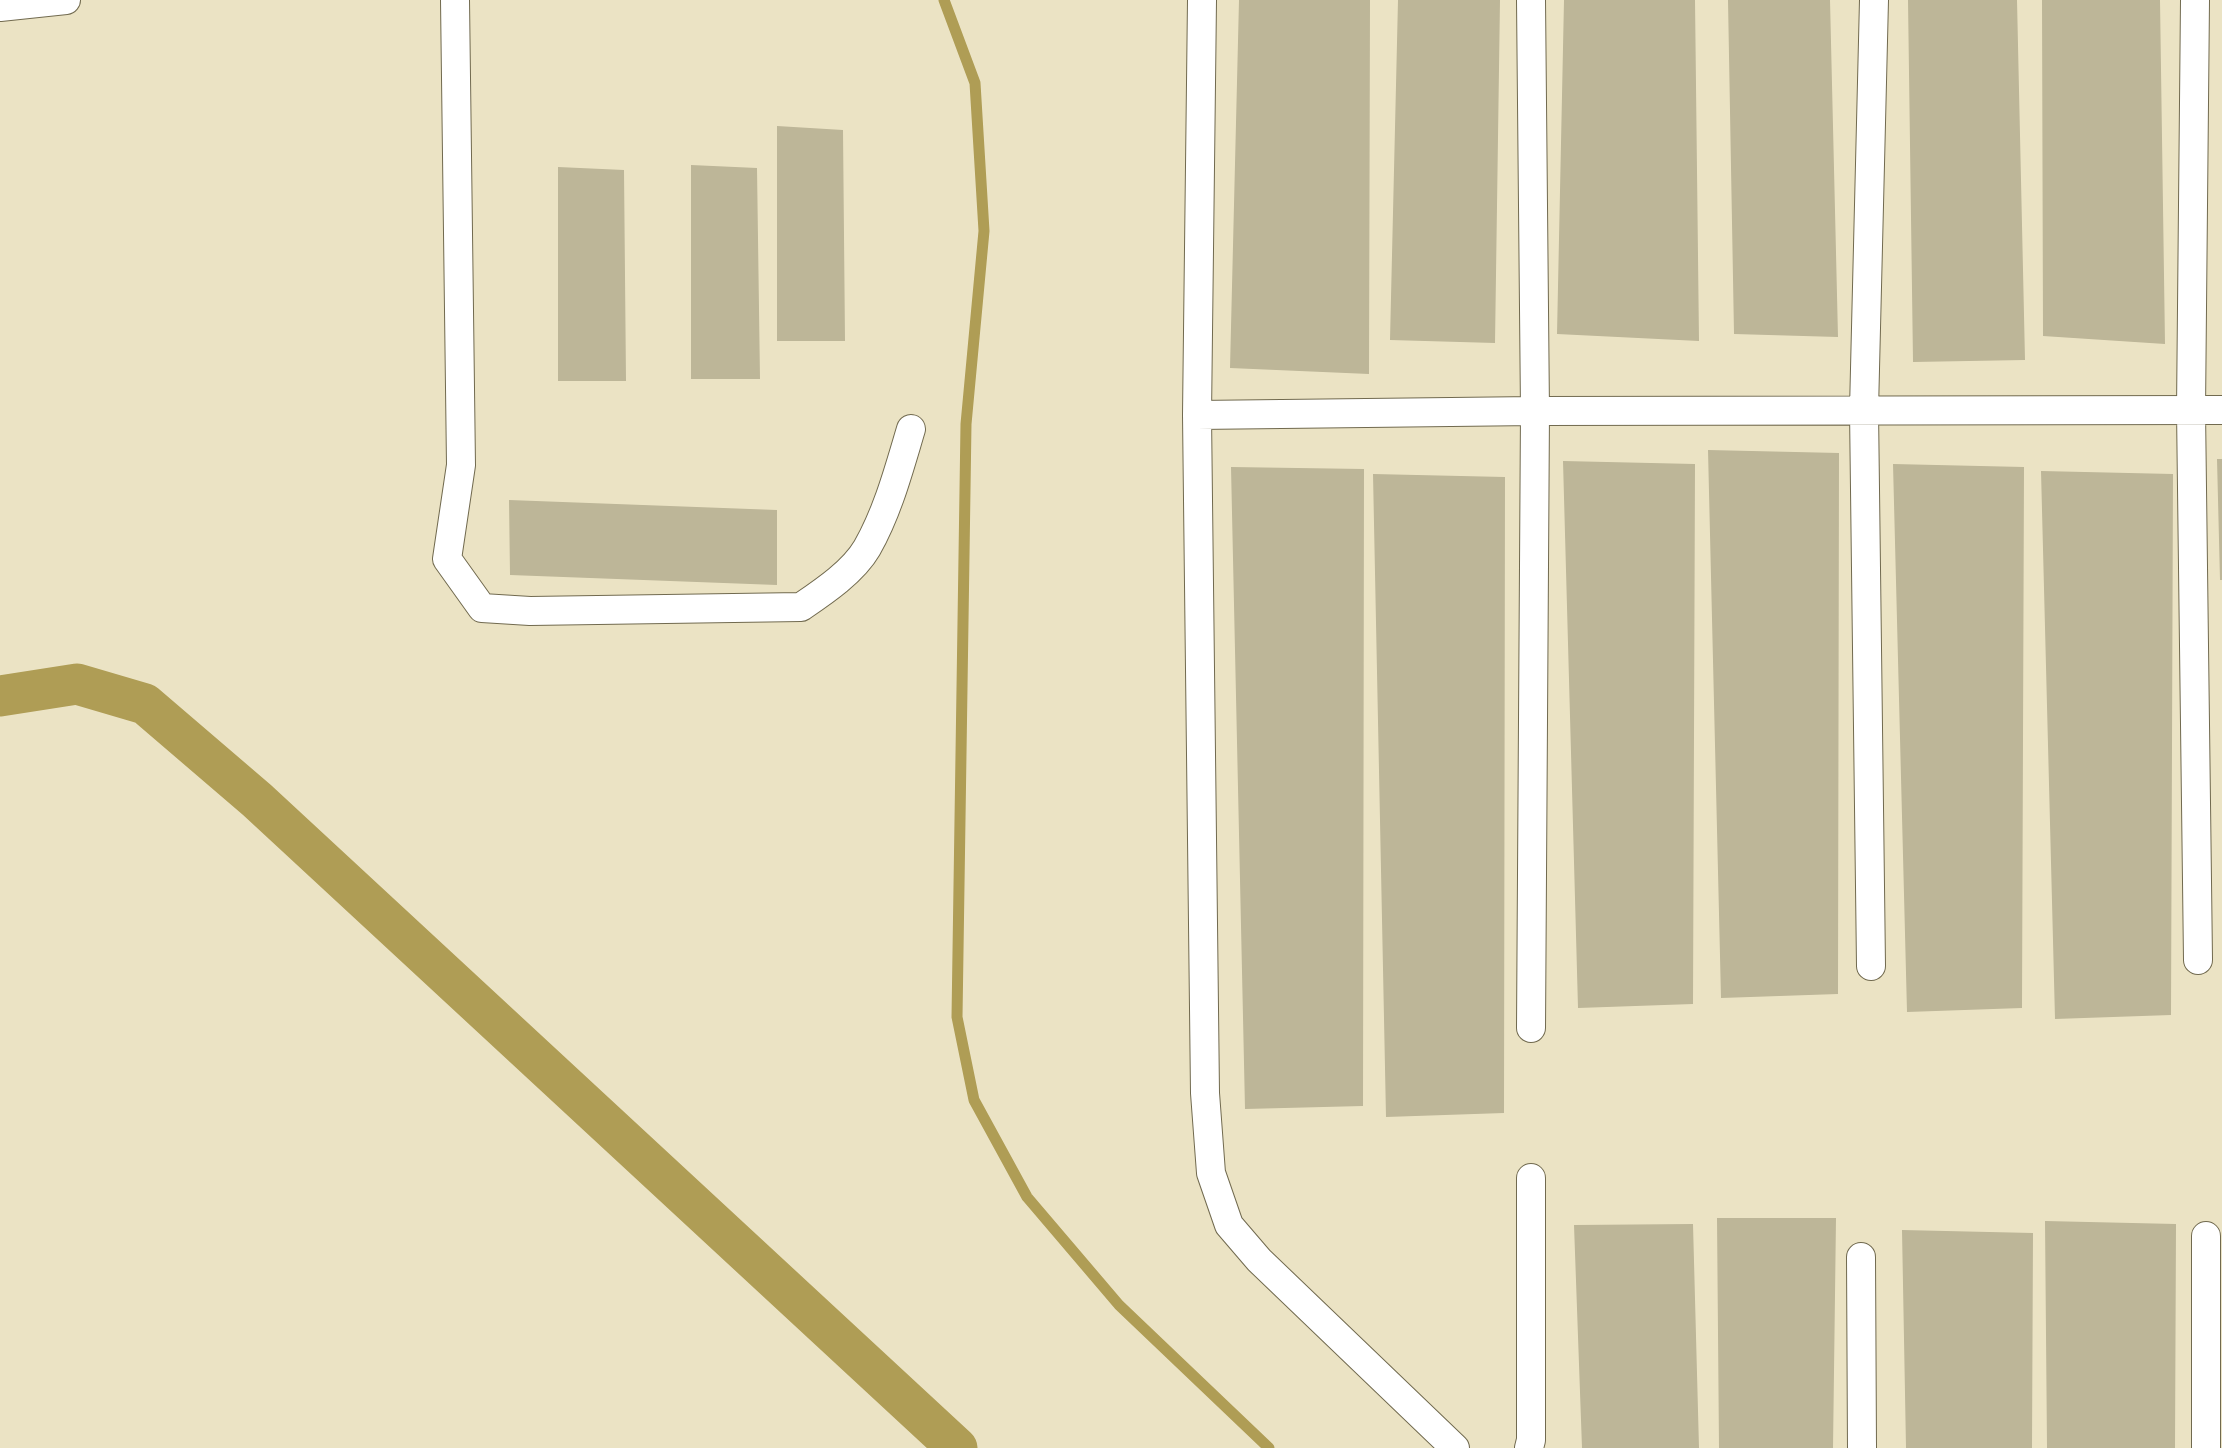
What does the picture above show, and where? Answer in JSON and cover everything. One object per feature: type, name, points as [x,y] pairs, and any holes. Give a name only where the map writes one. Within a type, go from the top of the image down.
[{"type":"street","points":[[0,7],[66,0]]},
{"type":"street","points":[[456,0],[461,465],[447,560],[482,608],[530,611],[801,607],[833,585],[866,550],[889,501],[911,429]]},
{"type":"street","points":[[1202,0],[1197,415],[1205,1093],[1211,1173],[1229,1225],[1259,1260],[1455,1448]]},
{"type":"street","points":[[1531,0],[1535,411],[1531,1028]]},
{"type":"street","points":[[1871,966],[1864,410],[1874,0]]},
{"type":"street","points":[[2195,0],[2191,410],[2198,960]]},
{"type":"street","points":[[1197,415],[1535,411],[2222,410]]},
{"type":"street","points":[[1529,1448],[1531,1440],[1531,1178]]},
{"type":"street","points":[[2206,1236],[2206,1448]]},
{"type":"street","points":[[1861,1257],[1862,1448]]},
{"type":"building","points":[[1239,0],[1370,0],[1369,374],[1230,368]]},
{"type":"building","points":[[1398,0],[1500,0],[1495,343],[1390,340]]},
{"type":"building","points":[[1564,0],[1695,0],[1699,341],[1557,334]]},
{"type":"building","points":[[1728,0],[1830,0],[1838,337],[1734,334]]},
{"type":"building","points":[[1908,0],[2017,0],[2025,360],[1913,362]]},
{"type":"building","points":[[2042,0],[2160,0],[2165,344],[2043,336]]},
{"type":"building","points":[[777,126],[843,130],[845,341],[777,341]]},
{"type":"building","points":[[691,165],[757,168],[760,379],[691,379]]},
{"type":"building","points":[[558,167],[624,170],[626,381],[558,381]]},
{"type":"building","points":[[1708,450],[1839,453],[1838,994],[1721,998]]},
{"type":"building","points":[[2217,459],[2222,459],[2222,580],[2220,580]]},
{"type":"building","points":[[1563,461],[1695,464],[1693,1004],[1578,1008]]},
{"type":"building","points":[[1893,464],[2024,467],[2022,1008],[1907,1012]]},
{"type":"building","points":[[1231,467],[1364,469],[1363,1106],[1245,1109]]},
{"type":"building","points":[[2041,471],[2173,474],[2171,1015],[2055,1019]]},
{"type":"building","points":[[1373,474],[1505,477],[1504,1113],[1386,1117]]},
{"type":"building","points":[[509,500],[777,510],[777,585],[510,575]]},
{"type":"building","points":[[1717,1218],[1836,1218],[1833,1448],[1719,1448]]},
{"type":"building","points":[[2045,1221],[2176,1224],[2175,1448],[2047,1448]]},
{"type":"building","points":[[1693,1224],[1699,1448],[1582,1448],[1574,1225]]},
{"type":"building","points":[[1902,1230],[2033,1233],[2032,1448],[1906,1448]]},
{"type":"waterway","points":[[944,0],[975,83],[984,231],[966,424],[957,1017],[974,1100],[1027,1197],[1119,1305],[1269,1448]]},
{"type":"waterway","points":[[0,696],[77,684],[145,704],[257,800],[957,1448]]}]
